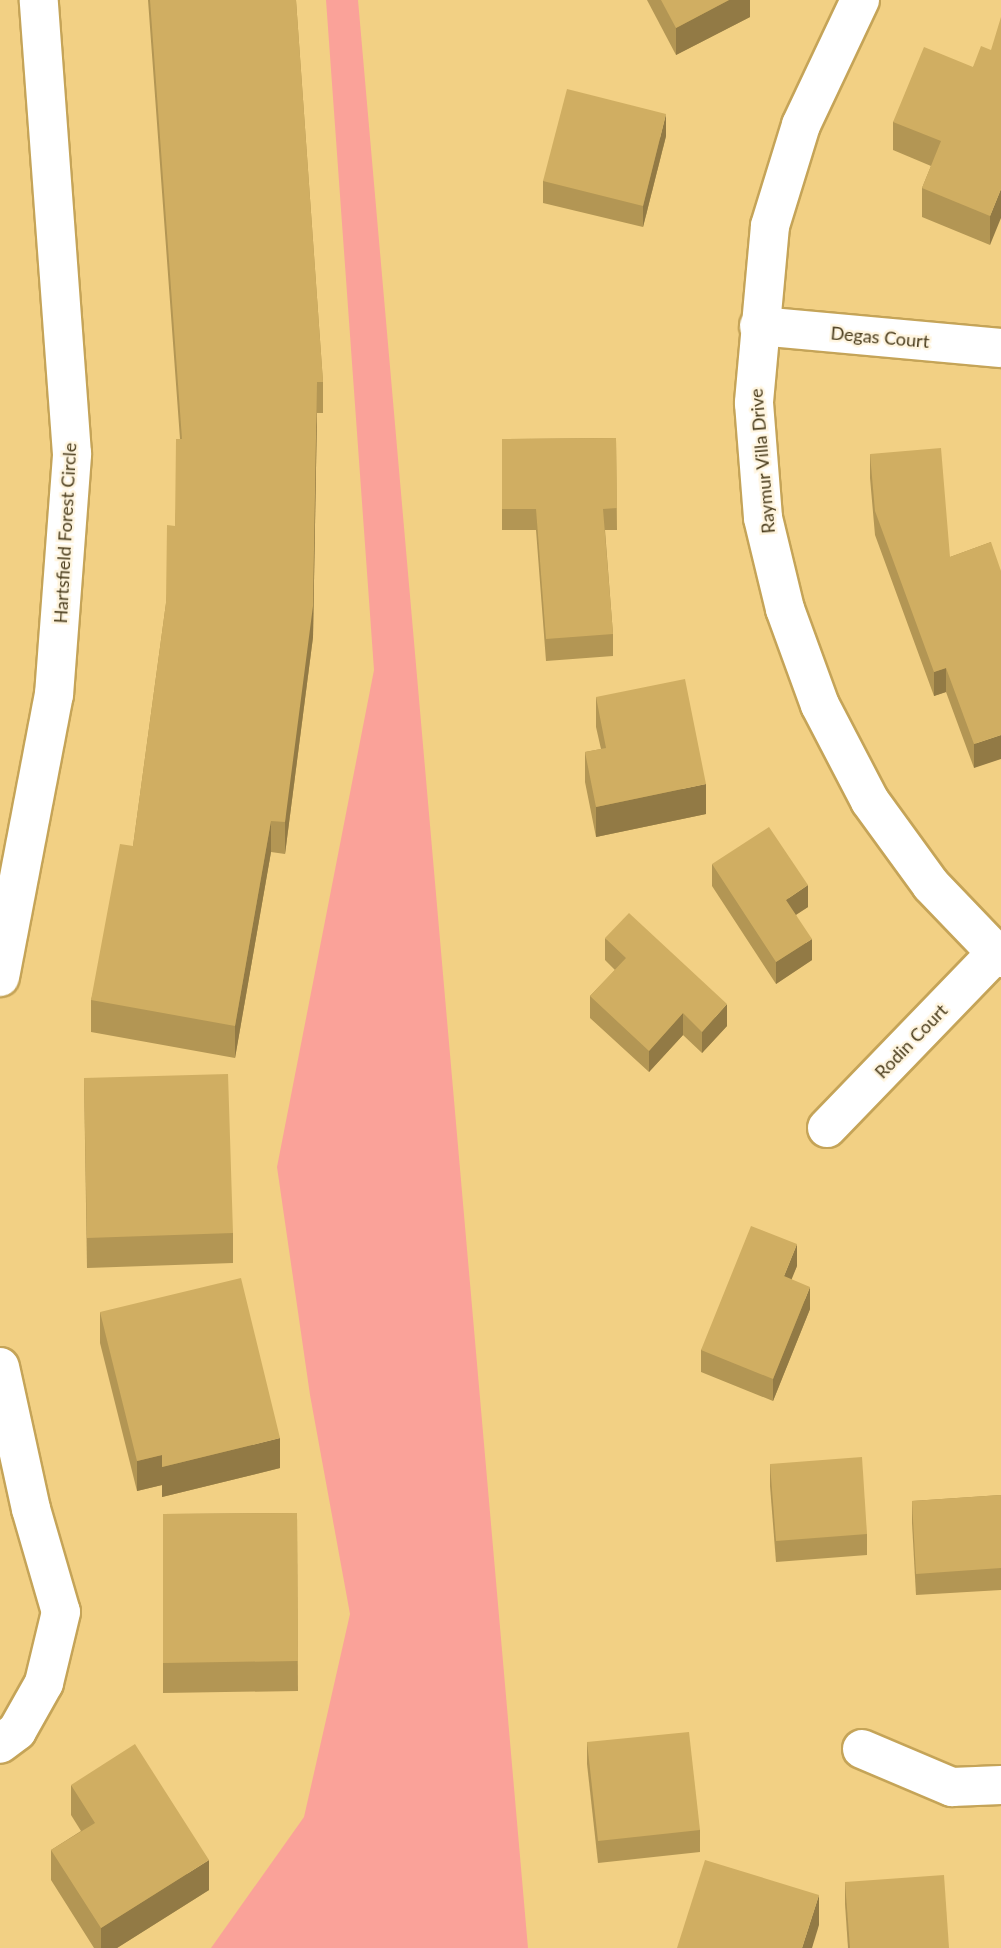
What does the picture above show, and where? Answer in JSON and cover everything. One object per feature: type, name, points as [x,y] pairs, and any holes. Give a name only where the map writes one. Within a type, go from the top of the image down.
[{"type":"street","name":"Hartsfield Forest Circle","points":[[0,977],[54,695],[72,454],[39,0]]},
{"type":"street","name":"Raymur Villa Drive","points":[[860,0],[801,125],[770,226],[754,403],[763,518],[785,608],[820,705],[870,801],[931,884],[999,955]]},
{"type":"street","name":"Degas Court","points":[[759,326],[1001,348]]},
{"type":"street","name":"Rodin Court","points":[[827,1128],[999,955]]},
{"type":"street","points":[[0,1367],[31,1508],[61,1612],[44,1683],[18,1731],[0,1744]]},
{"type":"street","points":[[862,1749],[951,1787],[1001,1785]]},
{"type":"shaded area","points":[[326,0],[358,0],[528,1948],[211,1948],[304,1817],[350,1614],[310,1395],[277,1167],[374,670]]},
{"type":"building","points":[[150,0],[296,0],[323,382],[317,382],[313,606],[285,822],[271,821],[235,1026],[91,1000],[120,844],[133,846],[166,603],[167,525],[175,526],[176,439],[182,439]]},
{"type":"building","points":[[661,0],[729,0],[676,28]]},
{"type":"building","points":[[1001,17],[1001,189],[990,216],[922,188],[941,141],[893,122],[924,47],[973,67],[981,46],[991,50]]},
{"type":"building","points":[[567,89],[666,114],[643,206],[543,181]]},
{"type":"building","points":[[616,438],[617,508],[603,509],[613,634],[546,639],[536,509],[502,509],[502,439]]},
{"type":"building","points":[[941,448],[950,557],[991,542],[1001,571],[1001,735],[974,744],[946,668],[934,672],[875,511],[870,454]]},
{"type":"building","points":[[685,679],[706,784],[596,807],[585,752],[606,748],[596,697]]},
{"type":"building","points":[[769,827],[808,885],[786,900],[812,939],[776,962],[712,864]]},
{"type":"building","points":[[629,913],[727,1004],[702,1032],[683,1013],[649,1051],[590,996],[626,958],[605,938]]},
{"type":"building","points":[[228,1074],[233,1233],[87,1238],[84,1078]]},
{"type":"building","points":[[751,1226],[797,1244],[784,1276],[810,1287],[773,1379],[701,1350]]},
{"type":"building","points":[[241,1278],[280,1438],[162,1467],[162,1455],[137,1461],[100,1312]]},
{"type":"building","points":[[862,1457],[867,1534],[776,1541],[770,1464]]},
{"type":"building","points":[[1001,1495],[1001,1568],[916,1574],[912,1501]]},
{"type":"building","points":[[297,1513],[298,1661],[163,1663],[163,1514]]},
{"type":"building","points":[[689,1732],[700,1830],[598,1841],[587,1742]]},
{"type":"building","points":[[135,1744],[209,1860],[101,1928],[51,1850],[95,1823],[71,1785]]},
{"type":"building","points":[[705,1860],[819,1895],[802,1948],[677,1948]]},
{"type":"building","points":[[944,1875],[949,1948],[850,1948],[845,1882]]}]
